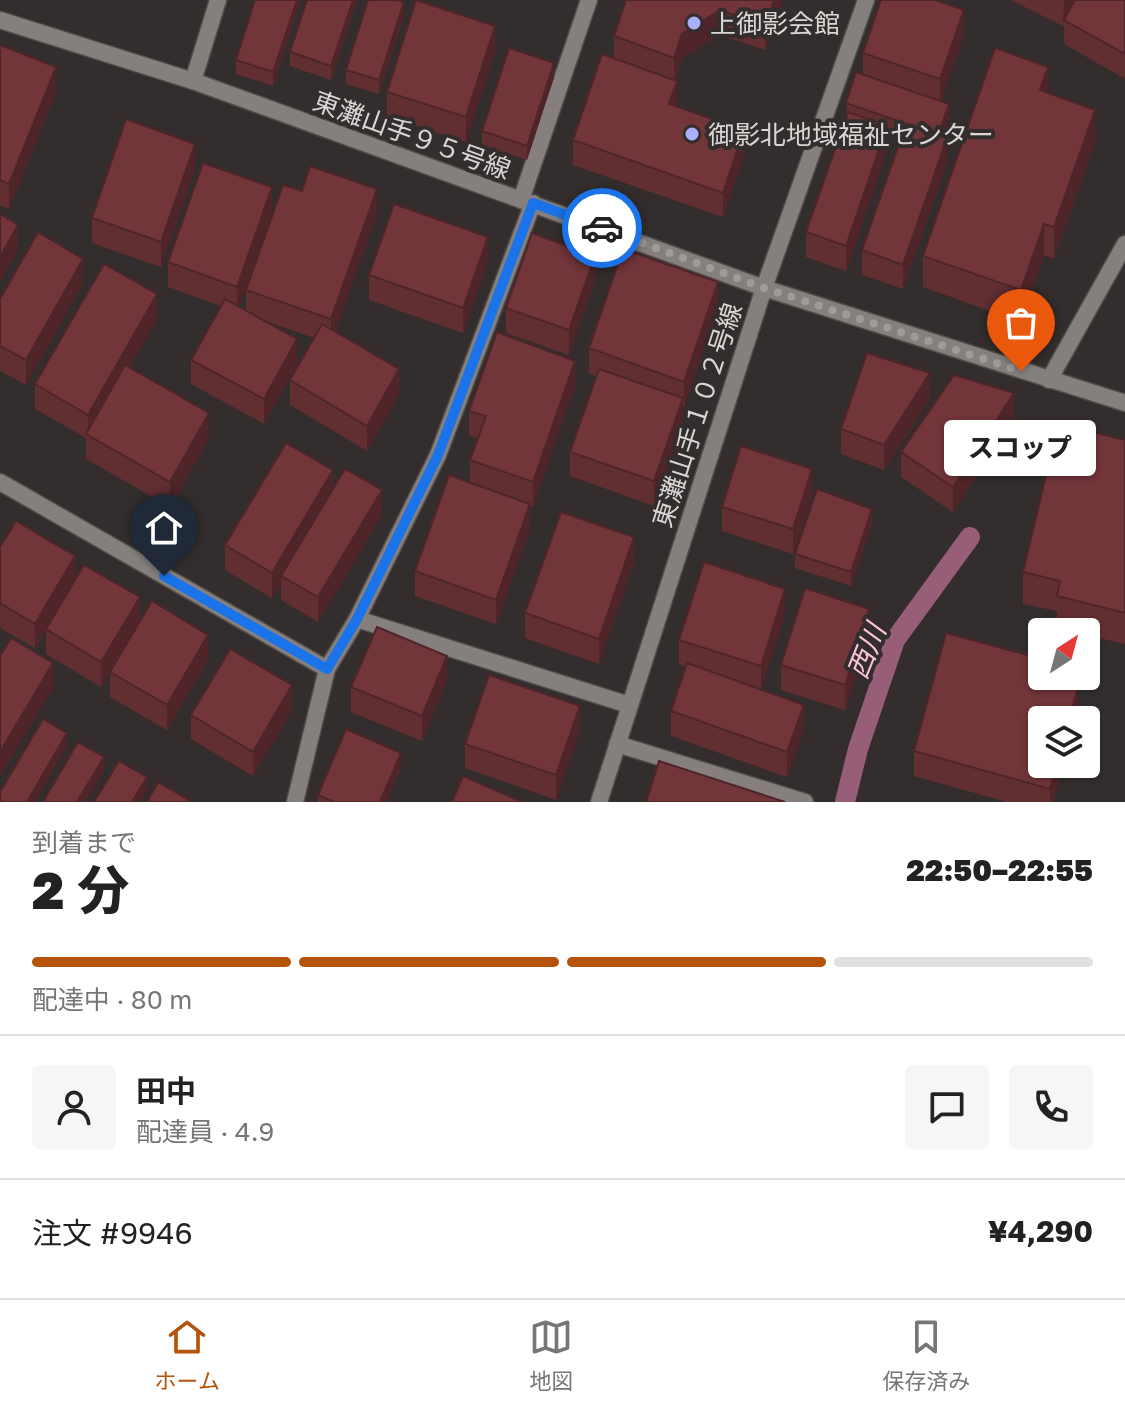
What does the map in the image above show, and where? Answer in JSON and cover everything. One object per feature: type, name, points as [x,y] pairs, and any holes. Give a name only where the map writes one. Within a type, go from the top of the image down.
[{"type":"street","points":[[193,81],[218,0]]},
{"type":"street","points":[[295,802],[327,669],[357,619],[438,455],[527,201],[589,0]]},
{"type":"street","name":"東灘山手１０２号線","points":[[599,802],[764,288],[866,0]]},
{"type":"street","name":"東灘山手９５号線","points":[[0,20],[193,81],[764,288],[1125,403]]},
{"type":"street","points":[[1049,380],[1125,244]]},
{"type":"street","points":[[0,482],[327,669]]},
{"type":"street","points":[[357,619],[629,705]]},
{"type":"street","points":[[617,744],[805,802]]},
{"type":"building","points":[[255,0],[297,0],[273,72],[236,60]]},
{"type":"building","points":[[307,0],[353,0],[331,66],[290,52]]},
{"type":"building","points":[[368,0],[404,2],[379,80],[346,70]]},
{"type":"building","points":[[416,0],[495,26],[466,117],[387,92]]},
{"type":"building","points":[[626,0],[774,0],[765,25],[720,10],[682,34],[674,58],[614,36]]},
{"type":"building","points":[[881,0],[935,0],[964,10],[940,79],[863,53]]},
{"type":"building","points":[[1075,0],[1125,0],[1125,54],[1064,20]]},
{"type":"building","points":[[0,45],[56,67],[9,184],[0,180]]},
{"type":"building","points":[[509,48],[554,63],[527,146],[482,131]]},
{"type":"building","points":[[995,48],[1048,67],[1040,90],[1095,110],[1054,227],[1044,224],[1021,290],[923,256]]},
{"type":"building","points":[[602,54],[677,81],[669,104],[744,130],[723,193],[573,140]]},
{"type":"building","points":[[856,72],[949,104],[938,135],[846,103]]},
{"type":"building","points":[[848,112],[887,126],[846,246],[806,232]]},
{"type":"building","points":[[126,119],[195,144],[161,242],[92,218]]},
{"type":"building","points":[[906,124],[947,138],[903,265],[862,250]]},
{"type":"building","points":[[203,163],[272,187],[237,287],[168,262]]},
{"type":"building","points":[[310,166],[377,189],[331,319],[246,290],[283,185],[302,191]]},
{"type":"building","points":[[394,204],[488,237],[463,308],[369,275]]},
{"type":"building","points":[[0,214],[18,225],[0,257]]},
{"type":"building","points":[[38,232],[83,259],[26,360],[0,346],[0,299]]},
{"type":"building","points":[[532,233],[595,256],[569,330],[506,308]]},
{"type":"building","points":[[623,249],[718,282],[684,382],[589,348]]},
{"type":"building","points":[[104,264],[157,294],[88,415],[35,384]]},
{"type":"building","points":[[225,299],[297,339],[264,399],[191,360]]},
{"type":"building","points":[[322,324],[399,369],[367,426],[290,380]]},
{"type":"building","points":[[497,332],[575,361],[533,482],[470,460],[486,416],[469,411]]},
{"type":"building","points":[[867,353],[930,373],[884,445],[841,429]]},
{"type":"building","points":[[125,365],[209,413],[170,482],[86,434]]},
{"type":"building","points":[[599,369],[683,398],[654,481],[570,452]]},
{"type":"building","points":[[954,375],[1014,393],[953,487],[901,452]]},
{"type":"building","points":[[1075,428],[1125,440],[1125,613],[1057,596],[1060,581],[1023,572],[1048,467],[1064,471]]},
{"type":"building","points":[[286,443],[333,470],[272,573],[225,545]]},
{"type":"building","points":[[741,446],[812,469],[793,529],[722,507]]},
{"type":"building","points":[[345,469],[382,490],[318,597],[281,576]]},
{"type":"building","points":[[449,475],[530,504],[496,600],[415,571]]},
{"type":"building","points":[[817,489],[872,509],[851,572],[795,554]]},
{"type":"building","points":[[561,512],[634,537],[599,639],[525,613]]},
{"type":"building","points":[[16,521],[75,556],[35,624],[0,603],[0,547]]},
{"type":"building","points":[[704,562],[785,589],[761,666],[679,640]]},
{"type":"building","points":[[84,565],[140,597],[101,662],[46,629]]},
{"type":"building","points":[[805,588],[869,609],[845,685],[781,665]]},
{"type":"building","points":[[152,601],[208,635],[167,705],[110,672]]},
{"type":"building","points":[[377,627],[447,656],[422,716],[351,687]]},
{"type":"building","points":[[946,633],[1028,655],[1028,690],[1077,690],[1073,706],[1028,706],[1028,778],[1053,778],[1050,789],[914,751]]},
{"type":"building","points":[[11,638],[53,663],[0,752],[0,656]]},
{"type":"building","points":[[230,649],[292,685],[253,752],[191,715]]},
{"type":"building","points":[[687,663],[804,705],[787,752],[671,711]]},
{"type":"building","points":[[489,675],[580,706],[556,775],[465,744]]},
{"type":"building","points":[[43,719],[67,733],[27,802],[0,801],[0,792]]},
{"type":"building","points":[[346,729],[401,753],[380,802],[334,802],[318,795]]},
{"type":"building","points":[[78,742],[104,757],[77,802],[43,802]]},
{"type":"building","points":[[119,761],[147,777],[132,802],[94,802]]},
{"type":"building","points":[[659,761],[785,802],[646,802]]},
{"type":"building","points":[[463,776],[522,802],[452,802]]},
{"type":"building","points":[[158,782],[189,800],[188,802],[147,802]]},
{"type":"waterway","name":"西川","points":[[845,802],[858,749],[895,640],[970,537]]},
{"type":"way so far","points":[[602,228],[764,288],[1021,371]]},
{"type":"place","name":"上御影会館","points":[[694,23]]},
{"type":"place","name":"御影北地域福祉センター","points":[[692,134]]},
{"type":"place","name":"スコップ","points":[[1021,371]]},
{"type":"route","points":[[164,576],[327,669],[357,619],[438,455],[533,203],[602,228]]}]
